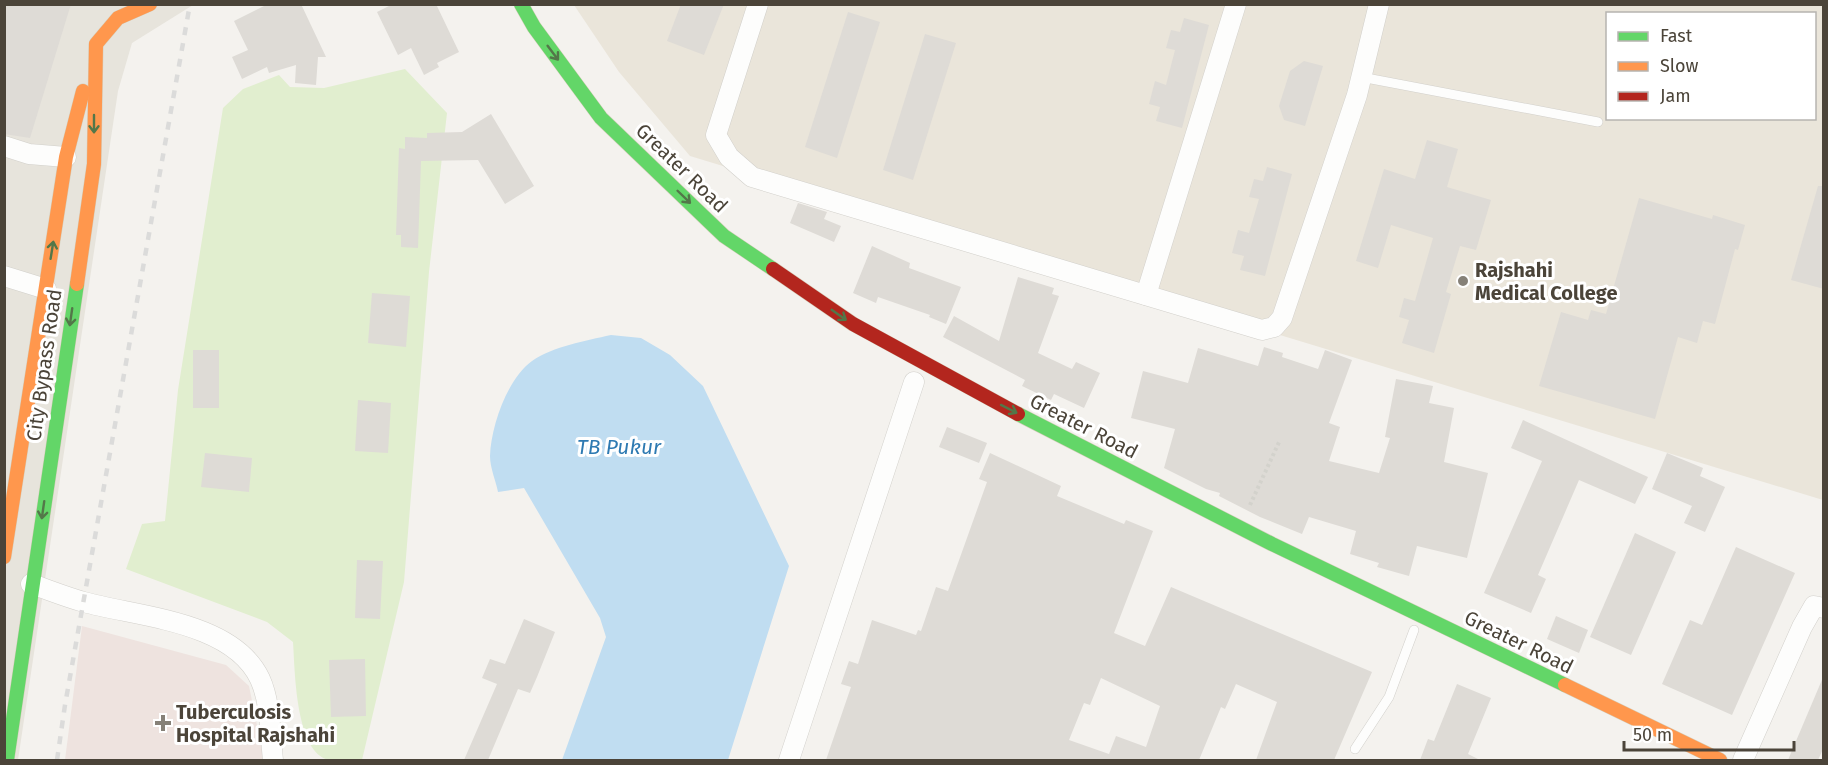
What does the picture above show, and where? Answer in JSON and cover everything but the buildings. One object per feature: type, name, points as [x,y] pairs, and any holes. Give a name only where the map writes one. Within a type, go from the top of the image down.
[{"type":"main road","points":[[4,557],[12,460],[46,289],[66,157],[96,44],[105,27],[118,16],[150,4]]},
{"type":"main road","name":"Greater Road","points":[[521,4],[534,27],[601,118],[724,236],[853,324],[1053,432],[1239,527],[1720,760]]},
{"type":"main road","name":"City Bypass Road","points":[[7,760],[94,164],[96,44]]},
{"type":"main road","points":[[1045,447],[1053,432]]},
{"type":"main road","points":[[1490,667],[1497,652]]},
{"type":"street","points":[[758,4],[716,135],[729,157],[752,177],[1262,330],[1274,327],[1282,318],[1361,77],[1379,4]]},
{"type":"street","points":[[1146,295],[1236,4]]},
{"type":"street","points":[[4,146],[29,154],[66,157]]},
{"type":"street","points":[[4,276],[46,289]]},
{"type":"street","points":[[789,760],[914,382]]},
{"type":"street","points":[[6,536],[39,539]]},
{"type":"street","points":[[32,584],[83,601],[200,629],[242,655],[260,678],[267,704],[273,760]]},
{"type":"street","points":[[1743,760],[1802,627],[1814,606],[1824,608]]},
{"type":"lane","points":[[1361,77],[1598,122]]},
{"type":"lane","points":[[1355,749],[1389,697],[1413,630]]},
{"type":"path","points":[[1239,527],[1280,440]]},
{"type":"shaded area","points":[[4,5],[193,5],[132,43],[118,91],[18,760],[4,760]]},
{"type":"shaded area","name":"Rajshahi Medical College","points":[[574,5],[1823,5],[1823,500],[690,156],[619,72]]},
{"type":"shaded area","name":"Tuberculosis Hospital Rajshahi","points":[[82,626],[226,665],[249,686],[264,760],[65,760]]},
{"type":"green space","points":[[405,69],[447,113],[429,272],[404,582],[362,760],[333,761],[318,754],[309,742],[303,727],[296,689],[293,642],[267,622],[126,569],[142,524],[165,521],[178,390],[223,108],[243,89],[279,75],[290,87],[324,88]]},
{"type":"water","name":"TB Pukur","points":[[611,335],[641,338],[670,355],[703,386],[789,566],[728,760],[562,760],[606,637],[600,618],[524,488],[498,492],[490,461],[491,444],[502,404],[523,369],[550,351]]},
{"type":"railway","points":[[57,760],[190,4]]},
{"type":"traffic: fast","points":[[521,4],[534,27],[601,118],[724,236],[773,269]]},
{"type":"traffic: fast","points":[[7,760],[77,284]]},
{"type":"traffic: fast","points":[[1018,414],[1272,544],[1565,685]]},
{"type":"traffic: slow","points":[[77,284],[94,164],[96,44],[118,18],[150,4]]},
{"type":"traffic: slow","points":[[4,557],[66,157],[83,91]]},
{"type":"traffic: slow","points":[[1565,685],[1720,760]]},
{"type":"traffic: jam","points":[[773,269],[853,324],[1018,414]]},
{"type":"place","name":"Rajshahi Medical College","points":[[1463,281]]},
{"type":"place","name":"Tuberculosis Hospital Rajshahi","points":[[163,723]]}]
